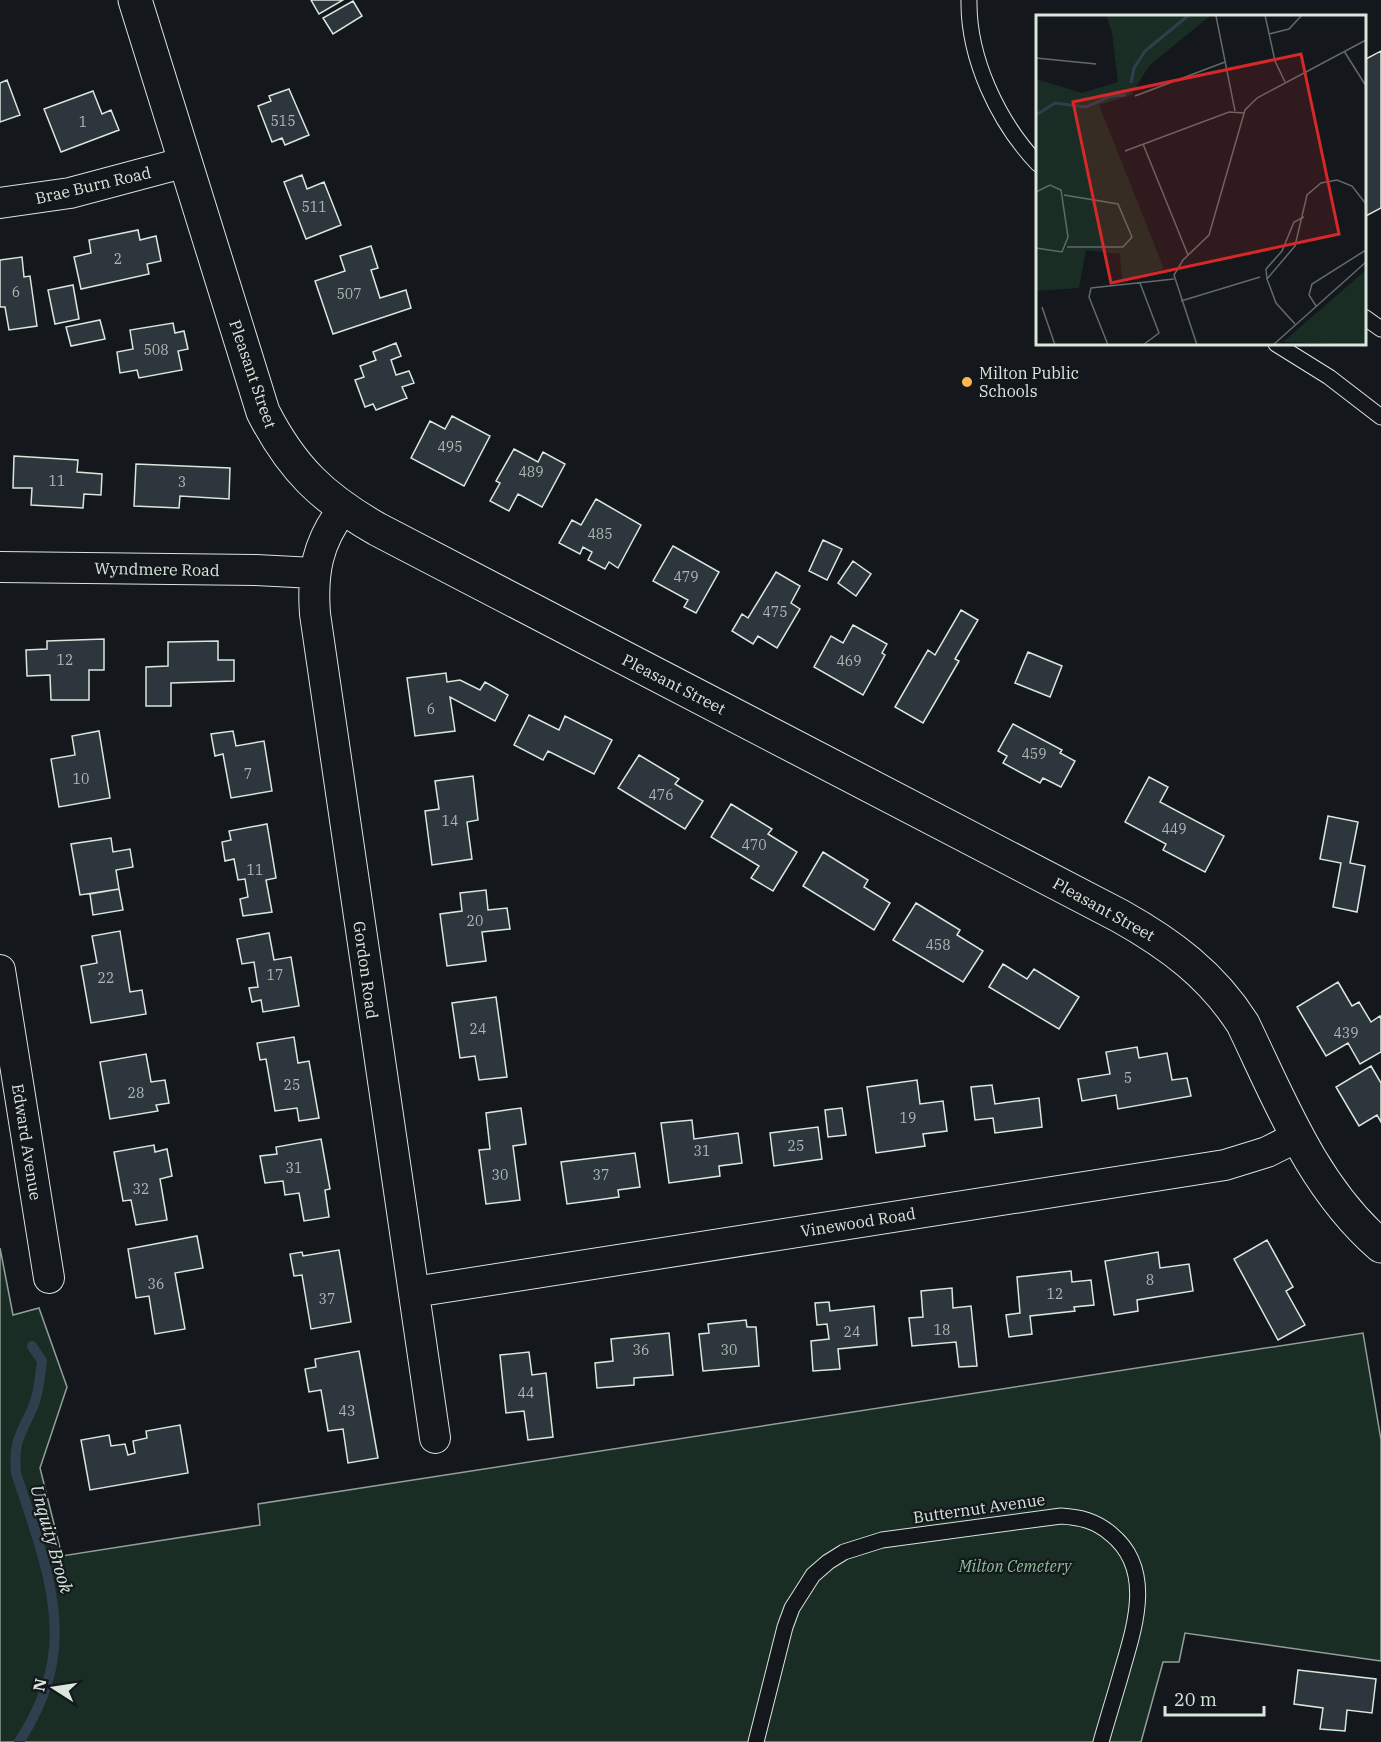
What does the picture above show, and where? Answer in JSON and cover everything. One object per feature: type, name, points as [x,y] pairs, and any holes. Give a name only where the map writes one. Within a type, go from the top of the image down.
[{"type":"street","name":"Pleasant Street","points":[[135,0],[263,412],[285,451],[318,488],[343,509],[388,535],[1120,916],[1183,955],[1230,1004],[1243,1024],[1297,1137],[1312,1163],[1336,1197],[1381,1246]]},
{"type":"street","name":"Brae Burn Road","points":[[0,203],[70,193],[186,162]]},
{"type":"street","name":"Gordon Road","points":[[343,509],[333,522],[325,539],[315,573],[314,593],[318,640],[435,1438]]},
{"type":"street","name":"Wyndmere Road","points":[[0,567],[256,570],[315,573]]},
{"type":"street","name":"Edward Avenue","points":[[0,970],[49,1278]]},
{"type":"street","name":"Vinewood Road","points":[[414,1292],[1225,1165],[1268,1152],[1297,1137]]},
{"type":"lane","points":[[969,0],[971,31],[985,78],[1007,124],[1036,161]]},
{"type":"lane","points":[[1366,318],[1381,328]]},
{"type":"lane","points":[[1278,345],[1329,377],[1381,417]]},
{"type":"lane","name":"Butternut Avenue","points":[[756,1742],[785,1627],[792,1608],[813,1575],[828,1562],[844,1552],[882,1540],[1061,1516],[1077,1517],[1092,1522],[1119,1540],[1131,1560],[1138,1583],[1136,1619],[1101,1742]]},
{"type":"green space","name":"Milton Cemetery","points":[[0,1248],[13,1315],[39,1308],[67,1387],[40,1468],[62,1556],[260,1525],[258,1504],[1363,1333],[1381,1440],[1381,1661],[1185,1633],[1179,1662],[1163,1662],[1141,1742],[0,1742]]},
{"type":"building","points":[[311,0],[343,0],[319,14]]},
{"type":"building","points":[[353,1],[362,16],[333,34],[323,18]]},
{"type":"building","points":[[1381,51],[1381,208],[1366,216],[1366,59]]},
{"type":"building","points":[[7,80],[20,115],[0,122],[0,83]]},
{"type":"building","points":[[289,89],[309,135],[285,145],[282,138],[272,142],[258,106],[271,101],[269,96]]},
{"type":"building","points":[[93,91],[102,114],[111,110],[119,130],[61,152],[44,109]]},
{"type":"building","points":[[302,175],[307,189],[324,182],[341,225],[306,239],[284,182]]},
{"type":"building","points":[[138,230],[140,240],[156,236],[161,261],[147,264],[149,274],[81,289],[74,257],[91,253],[89,240]]},
{"type":"building","points":[[371,246],[378,268],[371,270],[380,298],[406,290],[411,308],[333,334],[315,281],[345,271],[340,256]]},
{"type":"building","points":[[22,257],[24,277],[30,276],[37,326],[9,330],[5,307],[0,307],[0,260]]},
{"type":"building","points":[[73,285],[79,319],[55,324],[48,290]]},
{"type":"building","points":[[100,320],[105,339],[71,346],[66,327]]},
{"type":"building","points":[[173,323],[175,333],[184,331],[188,349],[178,351],[182,370],[139,378],[137,370],[120,373],[117,352],[133,349],[130,330]]},
{"type":"building","points":[[396,343],[401,356],[391,360],[396,375],[409,371],[414,383],[402,387],[407,398],[376,410],[373,404],[365,407],[355,380],[364,377],[360,366],[376,360],[373,352]]},
{"type":"building","points":[[452,416],[490,436],[464,486],[411,458],[430,421],[445,429]]},
{"type":"building","points":[[514,449],[538,462],[543,452],[565,464],[542,507],[518,494],[509,511],[490,501],[500,483],[496,481]]},
{"type":"building","points":[[14,456],[78,460],[77,472],[102,474],[101,495],[84,494],[83,508],[31,505],[32,488],[13,488]]},
{"type":"building","points":[[136,464],[230,468],[229,499],[180,496],[179,508],[134,506]]},
{"type":"building","points":[[596,499],[641,525],[618,568],[609,562],[605,569],[588,560],[592,552],[583,547],[580,554],[559,543],[572,520],[581,525]]},
{"type":"building","points":[[823,540],[842,549],[827,580],[809,571]]},
{"type":"building","points":[[673,546],[719,572],[696,613],[684,607],[688,600],[653,581]]},
{"type":"building","points":[[853,561],[871,574],[856,596],[838,583]]},
{"type":"building","points":[[776,572],[800,586],[791,603],[800,609],[777,648],[758,636],[753,644],[732,631],[742,614],[748,618]]},
{"type":"building","points":[[961,610],[978,620],[955,659],[959,661],[923,723],[895,707],[928,650],[935,655]]},
{"type":"building","points":[[853,625],[887,644],[882,653],[885,655],[863,695],[814,667],[831,636],[843,643]]},
{"type":"building","points":[[104,639],[104,670],[89,670],[89,700],[51,700],[50,675],[27,676],[26,650],[47,649],[47,641]]},
{"type":"building","points":[[218,641],[218,660],[234,660],[234,681],[171,683],[171,706],[146,706],[146,667],[168,666],[168,642]]},
{"type":"building","points":[[1028,652],[1062,666],[1050,697],[1015,683]]},
{"type":"building","points":[[446,673],[447,682],[460,680],[480,690],[485,682],[508,695],[495,721],[450,697],[455,731],[415,736],[407,678]]},
{"type":"building","points":[[529,715],[559,730],[565,716],[612,740],[594,774],[548,751],[543,760],[514,745]]},
{"type":"building","points":[[1013,724],[1062,750],[1060,753],[1075,761],[1061,787],[1043,778],[1040,783],[1003,763],[1007,756],[998,751]]},
{"type":"building","points":[[99,731],[110,798],[59,807],[51,759],[75,755],[72,736]]},
{"type":"building","points":[[233,731],[236,746],[264,741],[272,791],[231,798],[223,754],[215,756],[211,734]]},
{"type":"building","points":[[639,755],[679,779],[675,784],[703,801],[685,829],[618,788]]},
{"type":"building","points":[[473,776],[478,820],[467,822],[472,859],[432,865],[425,811],[439,809],[435,781]]},
{"type":"building","points":[[1149,777],[1168,787],[1160,802],[1224,836],[1205,872],[1163,850],[1166,844],[1125,822]]},
{"type":"building","points":[[731,804],[772,829],[768,834],[797,852],[773,891],[751,878],[759,866],[711,837]]},
{"type":"building","points":[[1328,816],[1358,822],[1350,863],[1365,866],[1357,912],[1333,907],[1341,863],[1320,859]]},
{"type":"building","points":[[267,824],[276,878],[266,880],[272,912],[243,916],[240,899],[248,897],[245,879],[238,880],[234,859],[225,861],[222,842],[231,840],[229,831]]},
{"type":"building","points":[[111,838],[113,852],[130,849],[133,867],[116,870],[119,889],[80,895],[71,844]]},
{"type":"building","points":[[823,852],[868,880],[864,887],[890,903],[874,930],[803,886]]},
{"type":"building","points":[[119,889],[123,910],[93,915],[90,894]]},
{"type":"building","points":[[486,890],[488,910],[507,908],[510,929],[482,932],[486,961],[447,966],[440,914],[462,911],[460,893]]},
{"type":"building","points":[[916,903],[960,930],[957,935],[983,951],[963,982],[893,940]]},
{"type":"building","points":[[120,931],[130,992],[142,990],[146,1014],[91,1023],[81,966],[97,963],[92,936]]},
{"type":"building","points":[[269,933],[274,960],[291,957],[299,1006],[263,1012],[261,1000],[252,1002],[249,988],[258,987],[254,962],[242,964],[237,939]]},
{"type":"building","points":[[1003,964],[1027,979],[1034,969],[1079,997],[1059,1029],[989,987]]},
{"type":"building","points":[[1338,982],[1352,1006],[1359,1002],[1371,1022],[1380,1016],[1381,1019],[1381,1052],[1360,1064],[1348,1043],[1326,1056],[1297,1007]]},
{"type":"building","points":[[496,997],[507,1077],[479,1080],[475,1056],[460,1058],[452,1003]]},
{"type":"building","points":[[294,1037],[298,1063],[309,1061],[319,1118],[299,1121],[297,1108],[275,1111],[266,1059],[260,1060],[257,1043]]},
{"type":"building","points":[[1137,1047],[1139,1058],[1167,1053],[1172,1080],[1187,1078],[1191,1096],[1118,1109],[1116,1095],[1082,1101],[1078,1079],[1110,1074],[1106,1052]]},
{"type":"building","points":[[146,1054],[151,1082],[165,1080],[169,1103],[156,1105],[158,1111],[110,1119],[100,1062]]},
{"type":"building","points":[[1371,1066],[1381,1083],[1381,1122],[1377,1115],[1359,1126],[1336,1087]]},
{"type":"building","points":[[917,1080],[920,1104],[943,1101],[947,1131],[923,1134],[925,1146],[876,1153],[867,1087]]},
{"type":"building","points":[[992,1085],[995,1104],[1039,1098],[1042,1127],[995,1133],[993,1118],[975,1120],[971,1087]]},
{"type":"building","points":[[521,1108],[526,1144],[513,1146],[520,1200],[486,1204],[479,1150],[490,1149],[486,1113]]},
{"type":"building","points":[[842,1108],[846,1135],[828,1137],[825,1110]]},
{"type":"building","points":[[692,1120],[694,1139],[738,1133],[742,1163],[719,1166],[720,1176],[669,1183],[661,1123]]},
{"type":"building","points":[[818,1127],[822,1159],[774,1166],[770,1133]]},
{"type":"building","points":[[321,1139],[330,1189],[325,1190],[329,1217],[304,1221],[299,1193],[285,1195],[283,1181],[265,1183],[260,1156],[277,1154],[276,1147]]},
{"type":"building","points":[[154,1145],[155,1152],[167,1149],[172,1176],[160,1179],[167,1220],[136,1225],[131,1200],[123,1201],[114,1152]]},
{"type":"building","points":[[635,1153],[640,1187],[618,1190],[619,1197],[567,1204],[561,1162]]},
{"type":"building","points":[[197,1236],[203,1268],[175,1273],[185,1329],[155,1334],[149,1296],[136,1298],[128,1249]]},
{"type":"building","points":[[1267,1240],[1293,1287],[1286,1291],[1305,1325],[1278,1340],[1234,1259]]},
{"type":"building","points":[[339,1250],[351,1322],[311,1329],[302,1275],[294,1276],[290,1254],[302,1252],[303,1256]]},
{"type":"building","points":[[1158,1252],[1160,1268],[1189,1264],[1193,1291],[1137,1300],[1138,1311],[1114,1315],[1105,1261]]},
{"type":"building","points":[[1071,1271],[1072,1282],[1091,1280],[1094,1305],[1074,1307],[1075,1311],[1030,1316],[1032,1334],[1009,1337],[1006,1315],[1020,1313],[1017,1277]]},
{"type":"building","points":[[952,1288],[953,1308],[971,1306],[977,1366],[959,1367],[956,1342],[912,1346],[909,1318],[923,1317],[921,1291]]},
{"type":"building","points":[[829,1302],[830,1311],[874,1306],[877,1345],[838,1349],[840,1369],[813,1371],[811,1341],[829,1339],[827,1324],[817,1325],[815,1303]]},
{"type":"building","points":[[746,1320],[747,1327],[756,1327],[759,1366],[703,1371],[699,1334],[709,1333],[708,1324]]},
{"type":"building","points":[[669,1333],[673,1375],[634,1378],[634,1385],[597,1388],[595,1363],[613,1361],[611,1339]]},
{"type":"building","points":[[359,1351],[378,1458],[348,1463],[343,1429],[328,1431],[321,1390],[309,1392],[305,1369],[316,1367],[315,1359]]},
{"type":"building","points":[[529,1352],[532,1375],[546,1373],[553,1437],[528,1440],[524,1411],[506,1413],[500,1355]]},
{"type":"building","points":[[180,1425],[188,1473],[90,1490],[81,1440],[109,1435],[111,1446],[125,1444],[128,1455],[135,1453],[133,1441],[147,1438],[146,1431]]},
{"type":"building","points":[[1298,1670],[1376,1679],[1372,1713],[1347,1710],[1345,1731],[1320,1729],[1323,1708],[1294,1704]]},
{"type":"waterway","name":"Unquity Brook","points":[[19,1742],[45,1690],[53,1657],[55,1634],[54,1611],[45,1564],[16,1473],[15,1462],[17,1445],[35,1402],[40,1378],[42,1361],[32,1346]]},
{"type":"place","name":"Milton Public Schools","points":[[967,382]]}]
